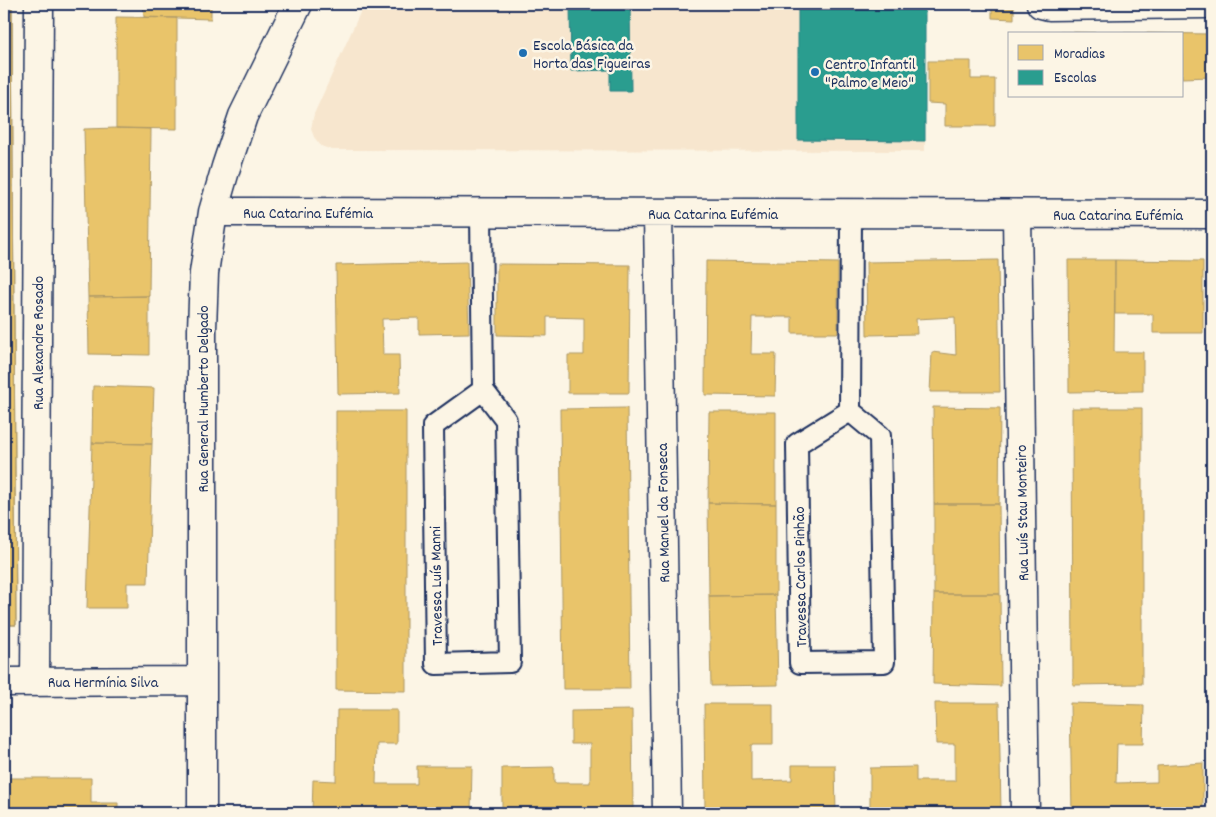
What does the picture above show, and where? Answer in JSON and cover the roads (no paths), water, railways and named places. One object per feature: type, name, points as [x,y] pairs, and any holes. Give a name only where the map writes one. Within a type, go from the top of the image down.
[{"type":"street","name":"Rua Alexandre Rosado","points":[[35,682],[39,4]]},
{"type":"street","name":"Rua General Humberto Delgado","points":[[202,813],[202,329],[204,273],[213,212],[243,116],[298,4]]},
{"type":"street","points":[[1041,4],[1049,6],[1204,4]]},
{"type":"street","name":"Rua Catarina Eufémia","points":[[213,212],[1212,214]]},
{"type":"street","name":"Rua Manuel da Fonseca","points":[[658,213],[667,813]]},
{"type":"street","name":"Rua Luís Stau Monteiro","points":[[1017,214],[1025,813]]},
{"type":"street","name":"Rua Hermínia Silva","points":[[4,682],[202,681]]},
{"type":"lane","points":[[481,213],[483,390]]},
{"type":"lane","points":[[850,412],[851,214]]},
{"type":"lane","name":"Travessa Luís Manni","points":[[483,390],[506,420],[510,662],[436,664],[433,426],[483,390]]},
{"type":"lane","name":"Travessa Carlos Pinhão","points":[[850,412],[880,436],[884,662],[800,663],[797,444],[850,412]]},
{"type":"place","name":"Escola Básica da Horta das Figueiras","points":[[523,53]]},
{"type":"place","name":"Centro Infantil \"Palmo e Meio\"","points":[[815,72]]}]
